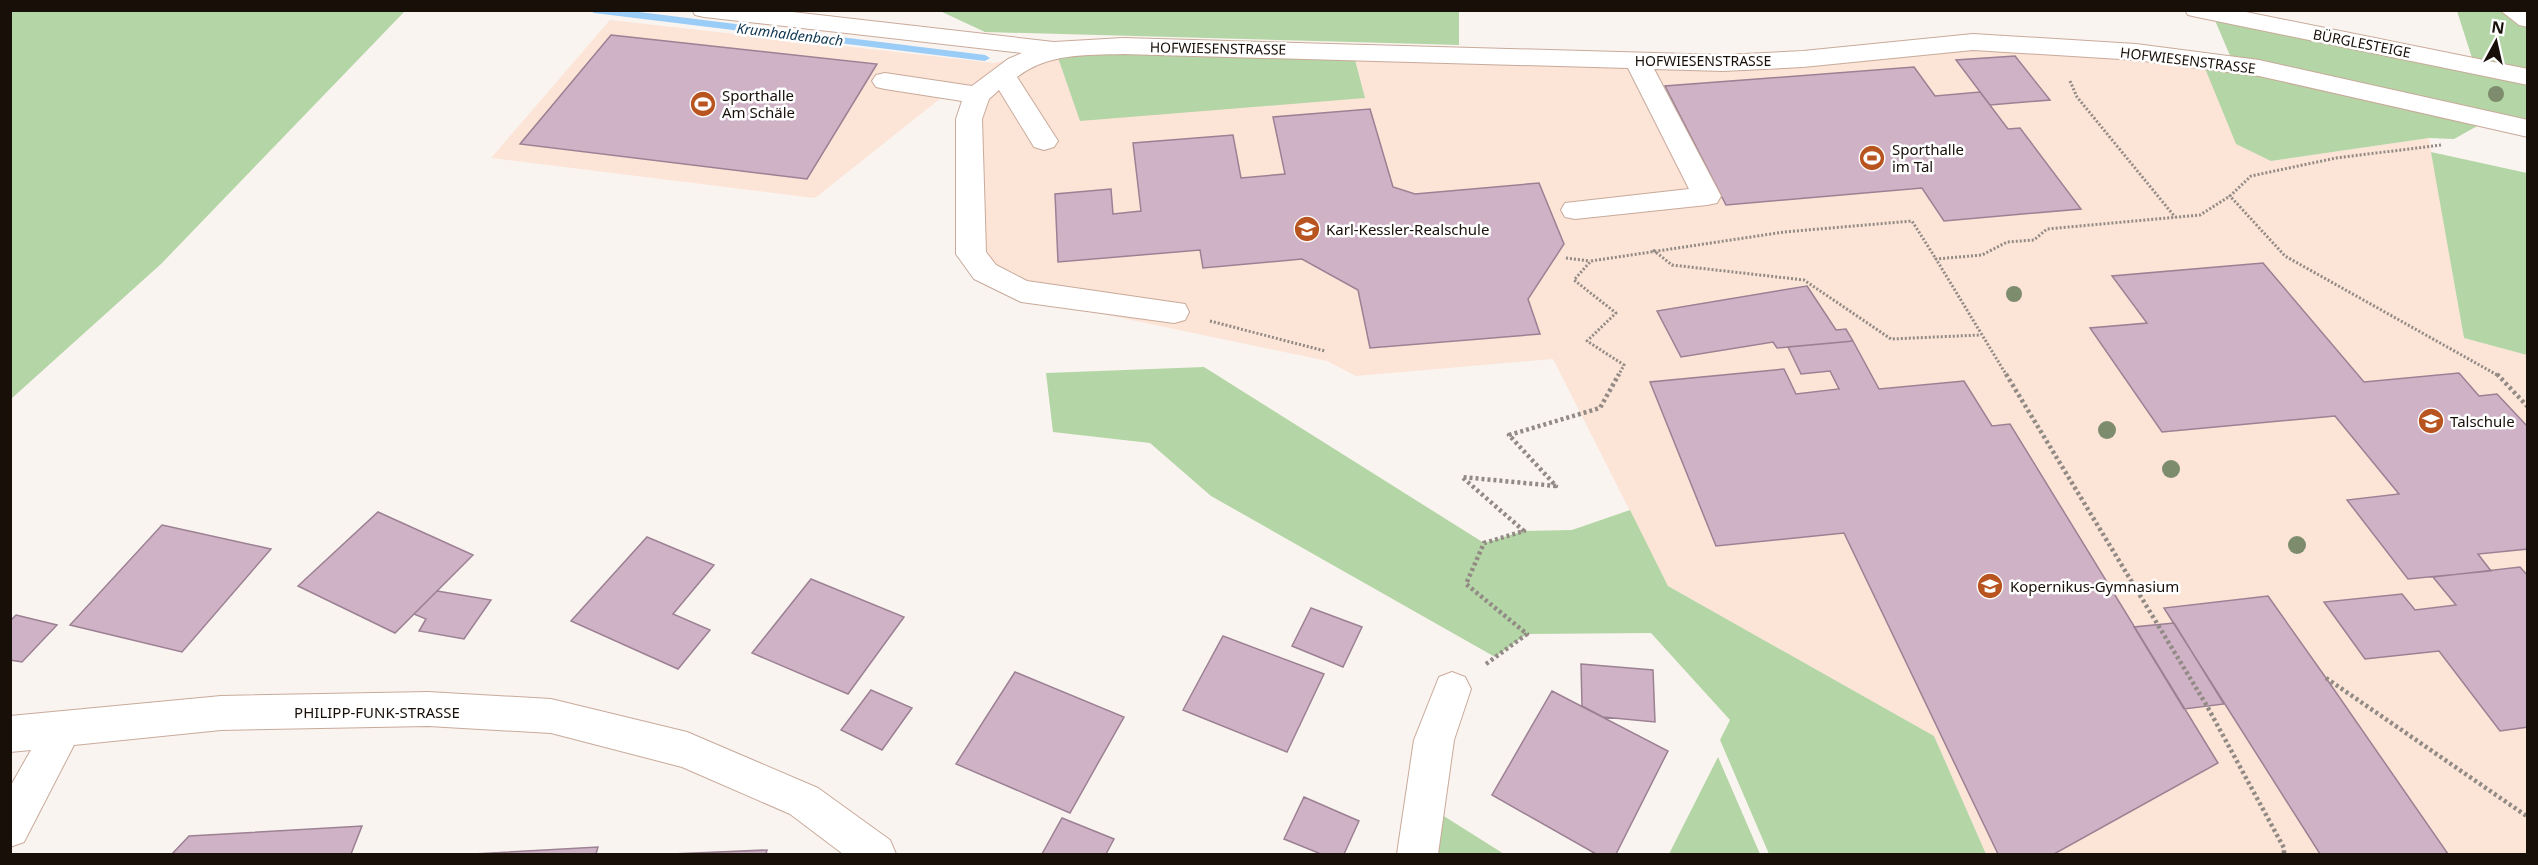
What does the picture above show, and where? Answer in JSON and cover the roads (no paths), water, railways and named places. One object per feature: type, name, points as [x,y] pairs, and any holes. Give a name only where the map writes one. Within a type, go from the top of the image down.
[{"type":"street","points":[[704,10],[1055,49]]},
{"type":"street","name":"BÜRGLESTEIGE","points":[[2197,10],[2528,77]]},
{"type":"street","points":[[2512,10],[2528,20]]},
{"type":"street","name":"HOFWIESENSTRASSE","points":[[978,94],[1017,64],[1055,49],[1123,46],[1262,48],[1723,63],[1803,59],[1973,42],[2136,52],[2259,68],[2519,127]]},
{"type":"street","points":[[1575,210],[1707,196],[1637,60]]},
{"type":"street","points":[[2443,60],[2431,69],[2433,83],[2444,99],[2469,116]]},
{"type":"street","points":[[1003,75],[1044,141]]},
{"type":"street","points":[[885,81],[978,94],[969,119],[971,254],[985,272],[1022,291],[1174,312]]},
{"type":"street","points":[[1417,855],[1434,740],[1452,689]]},
{"type":"street","name":"PHILIPP-FUNK-STRASSE","points":[[10,734],[221,714],[428,709],[551,717],[687,750],[804,801],[875,855]]},
{"type":"street","points":[[10,828],[63,728]]},
{"type":"waterway","name":"Krumhaldenbach","points":[[594,10],[985,58]]},
{"type":"place","name":"Sporthalle Am Schäle","points":[[703,104]]},
{"type":"place","name":"Sporthalle im Tal","points":[[1872,158]]},
{"type":"place","name":"Karl-Kessler-Realschule","points":[[1307,229]]},
{"type":"place","name":"Talschule","points":[[2431,421]]},
{"type":"place","name":"Kopernikus-Gymnasium","points":[[1990,586]]}]
